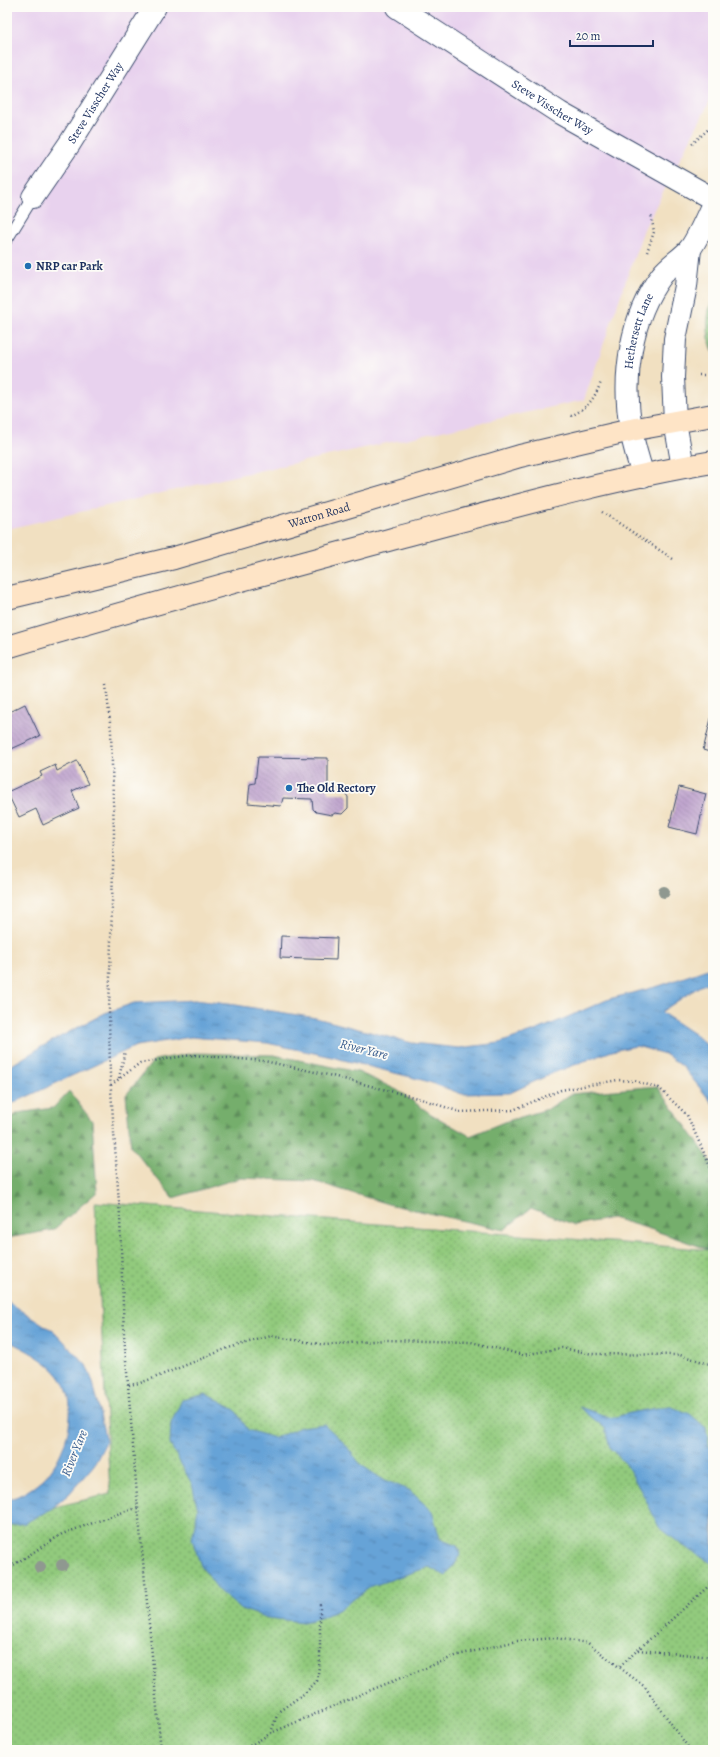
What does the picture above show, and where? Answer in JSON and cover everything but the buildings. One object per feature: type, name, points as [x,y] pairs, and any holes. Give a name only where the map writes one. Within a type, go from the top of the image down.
[{"type":"main road","name":"Watton Road","points":[[7,598],[174,558],[520,456],[631,430],[713,415]]},
{"type":"main road","points":[[7,646],[194,592],[533,501],[683,467],[713,462]]},
{"type":"main road","points":[[7,641],[66,629]]},
{"type":"street","name":"Steve Visscher Way","points":[[33,197],[74,137],[155,7]]},
{"type":"street","name":"Steve Visscher Way","points":[[397,7],[560,113],[713,199]]},
{"type":"street","name":"Hethersett Lane","points":[[631,430],[628,376],[635,333],[646,302],[663,274],[690,249],[713,204]]},
{"type":"street","name":"Hethersett Lane","points":[[675,422],[673,377],[675,339],[686,286],[690,249]]},
{"type":"street","points":[[675,422],[683,467]]},
{"type":"street","points":[[631,430],[642,476]]},
{"type":"lane","points":[[8,234],[33,197]]},
{"type":"path","points":[[692,144],[713,125]]},
{"type":"path","points":[[699,375],[713,375]]},
{"type":"path","points":[[565,420],[585,409],[597,393],[602,380]]},
{"type":"path","points":[[600,509],[603,513],[673,559]]},
{"type":"path","points":[[106,685],[111,731],[114,833],[109,1010],[110,1085],[120,1217],[124,1335],[138,1508],[161,1750]]},
{"type":"path","points":[[119,1079],[125,1051]]},
{"type":"path","points":[[110,1085],[140,1064],[192,1055],[264,1061],[324,1074],[421,1099],[460,1112],[513,1110],[560,1090],[618,1080],[634,1081],[659,1088],[687,1115],[713,1174]]},
{"type":"path","points":[[128,1385],[154,1378],[228,1348],[271,1336],[325,1345],[386,1340],[471,1342],[523,1355],[562,1348],[592,1354],[680,1355],[713,1365]]},
{"type":"path","points":[[7,1569],[62,1534],[126,1510],[138,1508]]},
{"type":"path","points":[[620,1666],[713,1582]]},
{"type":"path","points":[[271,1733],[278,1712],[305,1693],[317,1681],[320,1659],[320,1603]]},
{"type":"path","points":[[221,1750],[243,1750],[271,1733],[458,1655],[517,1641],[555,1638],[588,1643],[620,1666],[645,1687],[690,1750]]},
{"type":"path","points":[[637,1650],[713,1657]]},
{"type":"shaded area","points":[[7,7],[713,7],[713,95],[644,229],[584,400],[230,477],[7,529]]},
{"type":"green space","points":[[713,297],[713,351],[709,338],[708,317]]},
{"type":"green space","points":[[194,1053],[274,1055],[358,1072],[397,1090],[431,1114],[470,1136],[504,1122],[548,1109],[571,1094],[657,1086],[713,1164],[713,1251],[650,1229],[612,1218],[575,1225],[531,1208],[504,1230],[388,1204],[313,1181],[240,1178],[173,1198],[131,1147],[126,1095],[154,1060]]},
{"type":"green space","points":[[69,1091],[92,1121],[97,1192],[53,1230],[7,1238],[7,1121],[18,1113],[53,1108]]},
{"type":"green space","points":[[95,1202],[713,1250],[713,1750],[7,1750],[7,1518],[110,1494]]},
{"type":"water","name":"River Yare","points":[[713,967],[713,982],[700,986],[661,1012],[697,1036],[713,1051],[713,1104],[682,1066],[665,1054],[636,1046],[612,1051],[553,1073],[510,1093],[462,1094],[426,1081],[328,1056],[267,1043],[191,1037],[136,1046],[7,1106],[7,1068],[41,1047],[105,1013],[134,1003],[195,1000],[236,1005],[316,1018],[412,1043],[459,1048],[499,1043],[540,1029],[609,999],[659,986]]},
{"type":"water","name":"River Yare","points":[[7,1301],[55,1332],[86,1365],[93,1382],[106,1442],[94,1465],[69,1494],[51,1509],[25,1523],[7,1526],[7,1500],[23,1494],[38,1484],[53,1468],[59,1457],[64,1446],[70,1422],[70,1410],[66,1388],[55,1372],[41,1359],[7,1340]]},
{"type":"water","points":[[206,1394],[235,1410],[248,1430],[275,1438],[301,1427],[324,1424],[344,1443],[361,1465],[382,1479],[409,1490],[432,1511],[440,1539],[457,1546],[461,1555],[446,1576],[429,1567],[372,1586],[338,1610],[320,1618],[303,1622],[268,1618],[241,1609],[220,1592],[201,1566],[192,1539],[198,1509],[192,1484],[170,1444],[171,1423],[182,1400]]},
{"type":"water","points":[[669,1406],[690,1414],[706,1428],[713,1471],[713,1564],[682,1545],[659,1527],[626,1464],[610,1448],[605,1428],[579,1407],[612,1418],[634,1412]]},
{"type":"place","name":"NRP car Park","points":[[28,266]]},
{"type":"place","name":"The Old Rectory","points":[[289,788]]}]
